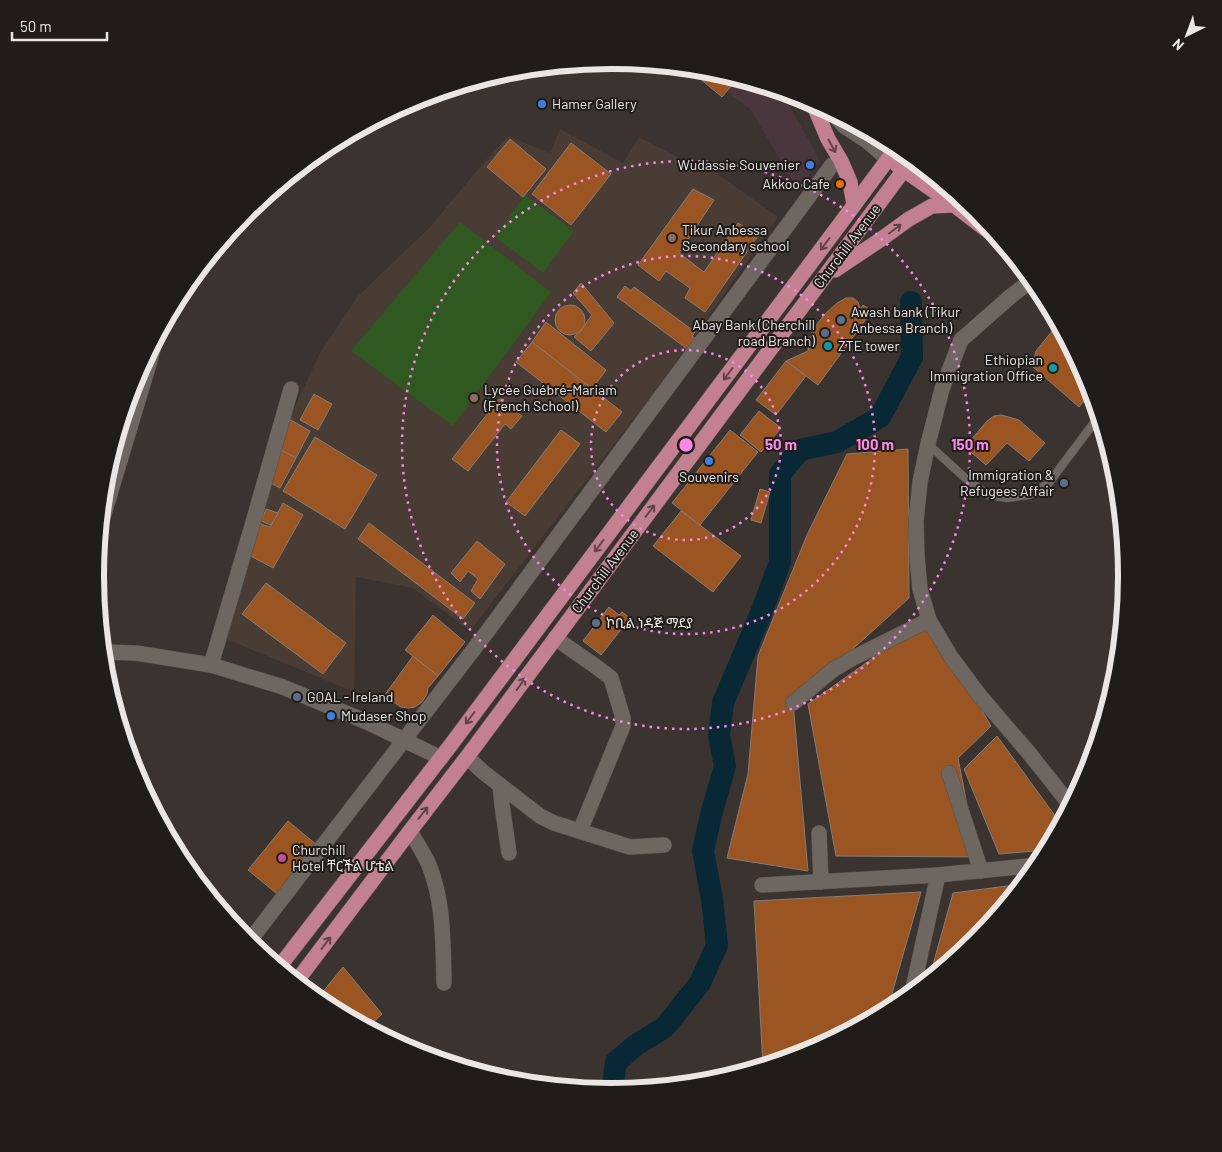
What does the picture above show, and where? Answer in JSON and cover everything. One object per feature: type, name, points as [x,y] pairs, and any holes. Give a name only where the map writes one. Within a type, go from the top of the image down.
[{"type":"main road","points":[[817,113],[850,182],[854,205]]},
{"type":"main road","name":"Churchill Avenue","points":[[283,962],[440,758],[892,153]]},
{"type":"main road","points":[[888,159],[906,163]]},
{"type":"main road","name":"Churchill Avenue","points":[[300,976],[467,757],[907,165]]},
{"type":"main road","points":[[915,171],[971,219]]},
{"type":"main road","points":[[825,276],[909,219],[932,206],[954,205]]},
{"type":"street","points":[[844,126],[867,141],[888,159]]},
{"type":"street","points":[[253,936],[487,632],[832,165]]},
{"type":"street","points":[[1026,285],[961,340],[942,389],[920,482],[916,521],[917,556],[920,589],[929,620],[951,657],[980,696],[1030,753],[1066,800]]},
{"type":"street","points":[[111,492],[147,372]]},
{"type":"street","points":[[211,665],[291,389]]},
{"type":"street","points":[[793,703],[834,669],[929,620]]},
{"type":"street","points":[[555,638],[611,678],[623,718],[623,726],[580,831]]},
{"type":"street","points":[[110,652],[136,653],[211,665],[283,687],[405,740],[440,758]]},
{"type":"street","points":[[467,757],[540,816],[630,847],[664,845]]},
{"type":"street","points":[[949,773],[981,871]]},
{"type":"street","points":[[500,785],[509,853]]},
{"type":"street","points":[[410,831],[429,864],[437,892],[443,928],[444,983]]},
{"type":"street","points":[[819,833],[821,882]]},
{"type":"street","points":[[762,885],[938,875],[1027,866]]},
{"type":"street","points":[[914,982],[938,875]]},
{"type":"lane","points":[[928,444],[964,477],[988,495],[1007,498],[1029,495],[1048,484],[1094,423]]},
{"type":"shaded area","points":[[708,78],[742,86],[787,101],[820,161],[799,191],[750,109]]},
{"type":"shaded area","name":"Lycée Guébré-Mariam (French School)","points":[[560,129],[623,163],[639,137],[696,167],[701,162],[778,217],[665,378],[470,631],[413,588],[356,577],[354,692],[226,639],[289,419],[320,353],[358,296],[429,228],[508,136],[550,153]]},
{"type":"green space","points":[[525,195],[574,231],[543,273],[495,237]]},
{"type":"green space","points":[[460,222],[551,292],[453,426],[351,351]]},
{"type":"building","points":[[697,76],[733,84],[722,97]]},
{"type":"building","points":[[510,139],[546,169],[523,197],[487,167]]},
{"type":"building","points":[[571,143],[611,174],[571,225],[532,194]]},
{"type":"building","points":[[693,189],[714,200],[679,253],[704,272],[738,223],[758,236],[705,312],[685,298],[690,288],[666,271],[659,281],[638,265]]},
{"type":"building","points":[[581,283],[614,323],[591,351],[574,337],[581,331],[592,315],[573,293]]},
{"type":"building","points":[[625,286],[631,291],[634,287],[695,332],[692,336],[698,340],[690,351],[617,297]]},
{"type":"building","name":"ZTE tower","points":[[846,298],[853,298],[858,302],[860,309],[863,305],[872,311],[818,385],[786,361],[808,351],[813,329],[825,314]]},
{"type":"building","points":[[570,305],[581,309],[585,320],[581,331],[570,335],[559,331],[555,320],[559,309]]},
{"type":"building","points":[[546,322],[606,370],[592,389],[532,342]]},
{"type":"building","name":"Ethiopian Immigration Office","points":[[1053,330],[1066,352],[1073,368],[1071,370],[1077,376],[1086,399],[1079,407],[1032,366],[1036,351]]},
{"type":"building","points":[[532,342],[622,412],[606,432],[516,362]]},
{"type":"building","points":[[786,361],[806,376],[776,415],[756,400]]},
{"type":"building","points":[[314,394],[332,404],[318,430],[300,420]]},
{"type":"building","points":[[499,399],[522,416],[511,429],[505,424],[468,471],[452,459]]},
{"type":"building","points":[[759,411],[781,428],[761,452],[740,435]]},
{"type":"building","points":[[1001,415],[1019,420],[1045,443],[1029,461],[1007,443],[986,465],[965,447],[987,421],[994,416]]},
{"type":"building","points":[[289,419],[310,431],[296,458],[279,449]]},
{"type":"building","points":[[561,430],[580,444],[525,516],[506,502]]},
{"type":"building","points":[[730,430],[758,452],[700,525],[672,503]]},
{"type":"building","points":[[315,437],[377,475],[345,529],[283,491]]},
{"type":"building","points":[[279,449],[296,458],[280,488],[269,482]]},
{"type":"building","points":[[908,449],[909,598],[793,703],[808,871],[727,858],[748,774],[758,656],[807,535],[847,454]]},
{"type":"building","points":[[760,489],[770,492],[761,523],[751,520]]},
{"type":"building","points":[[283,503],[303,515],[273,568],[249,555],[258,523],[270,527]]},
{"type":"building","points":[[266,509],[278,513],[271,525],[261,521]]},
{"type":"building","points":[[681,511],[741,556],[713,592],[653,546]]},
{"type":"building","points":[[369,523],[475,603],[463,619],[358,539]]},
{"type":"building","points":[[477,541],[505,564],[480,599],[471,591],[478,579],[468,571],[460,582],[451,573]]},
{"type":"building","points":[[266,583],[346,643],[323,674],[242,614]]},
{"type":"building","points":[[609,607],[619,615],[622,612],[630,618],[601,655],[583,641]]},
{"type":"building","points":[[433,615],[465,642],[438,676],[405,650]]},
{"type":"building","points":[[921,624],[942,642],[991,726],[958,758],[977,857],[836,856],[808,704]]},
{"type":"building","points":[[413,656],[438,676],[428,688],[422,702],[415,707],[401,707],[384,696]]},
{"type":"building","points":[[997,736],[1056,818],[1037,851],[999,854],[964,769]]},
{"type":"building","name":"Churchill Hotel ቸርችል ሆቴል","points":[[288,821],[317,845],[277,894],[248,870]]},
{"type":"building","points":[[1013,885],[970,935],[932,968],[953,893]]},
{"type":"building","points":[[921,892],[890,1000],[835,1031],[805,1045],[763,1060],[754,901]]},
{"type":"building","points":[[343,967],[382,1014],[372,1023],[322,993]]},
{"type":"waterway","points":[[613,1083],[616,1062],[636,1045],[665,1027],[700,983],[717,945],[712,899],[703,851],[725,766],[719,735],[723,703],[780,562],[780,474],[800,450],[837,442],[880,417],[912,357],[911,302]]},
{"type":"place","name":"Hamer Gallery","points":[[542,104]]},
{"type":"place","name":"Wudassie Souvenier","points":[[810,165]]},
{"type":"place","name":"Akkoo Cafe","points":[[840,184]]},
{"type":"place","name":"Tikur Anbessa Secondary school","points":[[672,238]]},
{"type":"place","name":"Awash bank (Tikur Anbessa Branch)","points":[[841,320]]},
{"type":"place","name":"Abay Bank (Cherchill road Branch)","points":[[825,333]]},
{"type":"place","name":"ZTE tower","points":[[828,346]]},
{"type":"place","name":"Ethiopian Immigration Office","points":[[1053,368]]},
{"type":"place","name":"Lycée Guébré-Mariam (French School)","points":[[474,398]]},
{"type":"place","name":"Souvenirs","points":[[709,461]]},
{"type":"place","name":"Immigration & Refugees Affair","points":[[1064,483]]},
{"type":"place","name":"ኮቢል ነዳጅ ማደያ","points":[[596,623]]},
{"type":"place","name":"GOAL - Ireland","points":[[297,697]]},
{"type":"place","name":"Mudaser Shop","points":[[331,716]]},
{"type":"place","name":"Churchill Hotel ቸርችል ሆቴል","points":[[282,858]]}]
